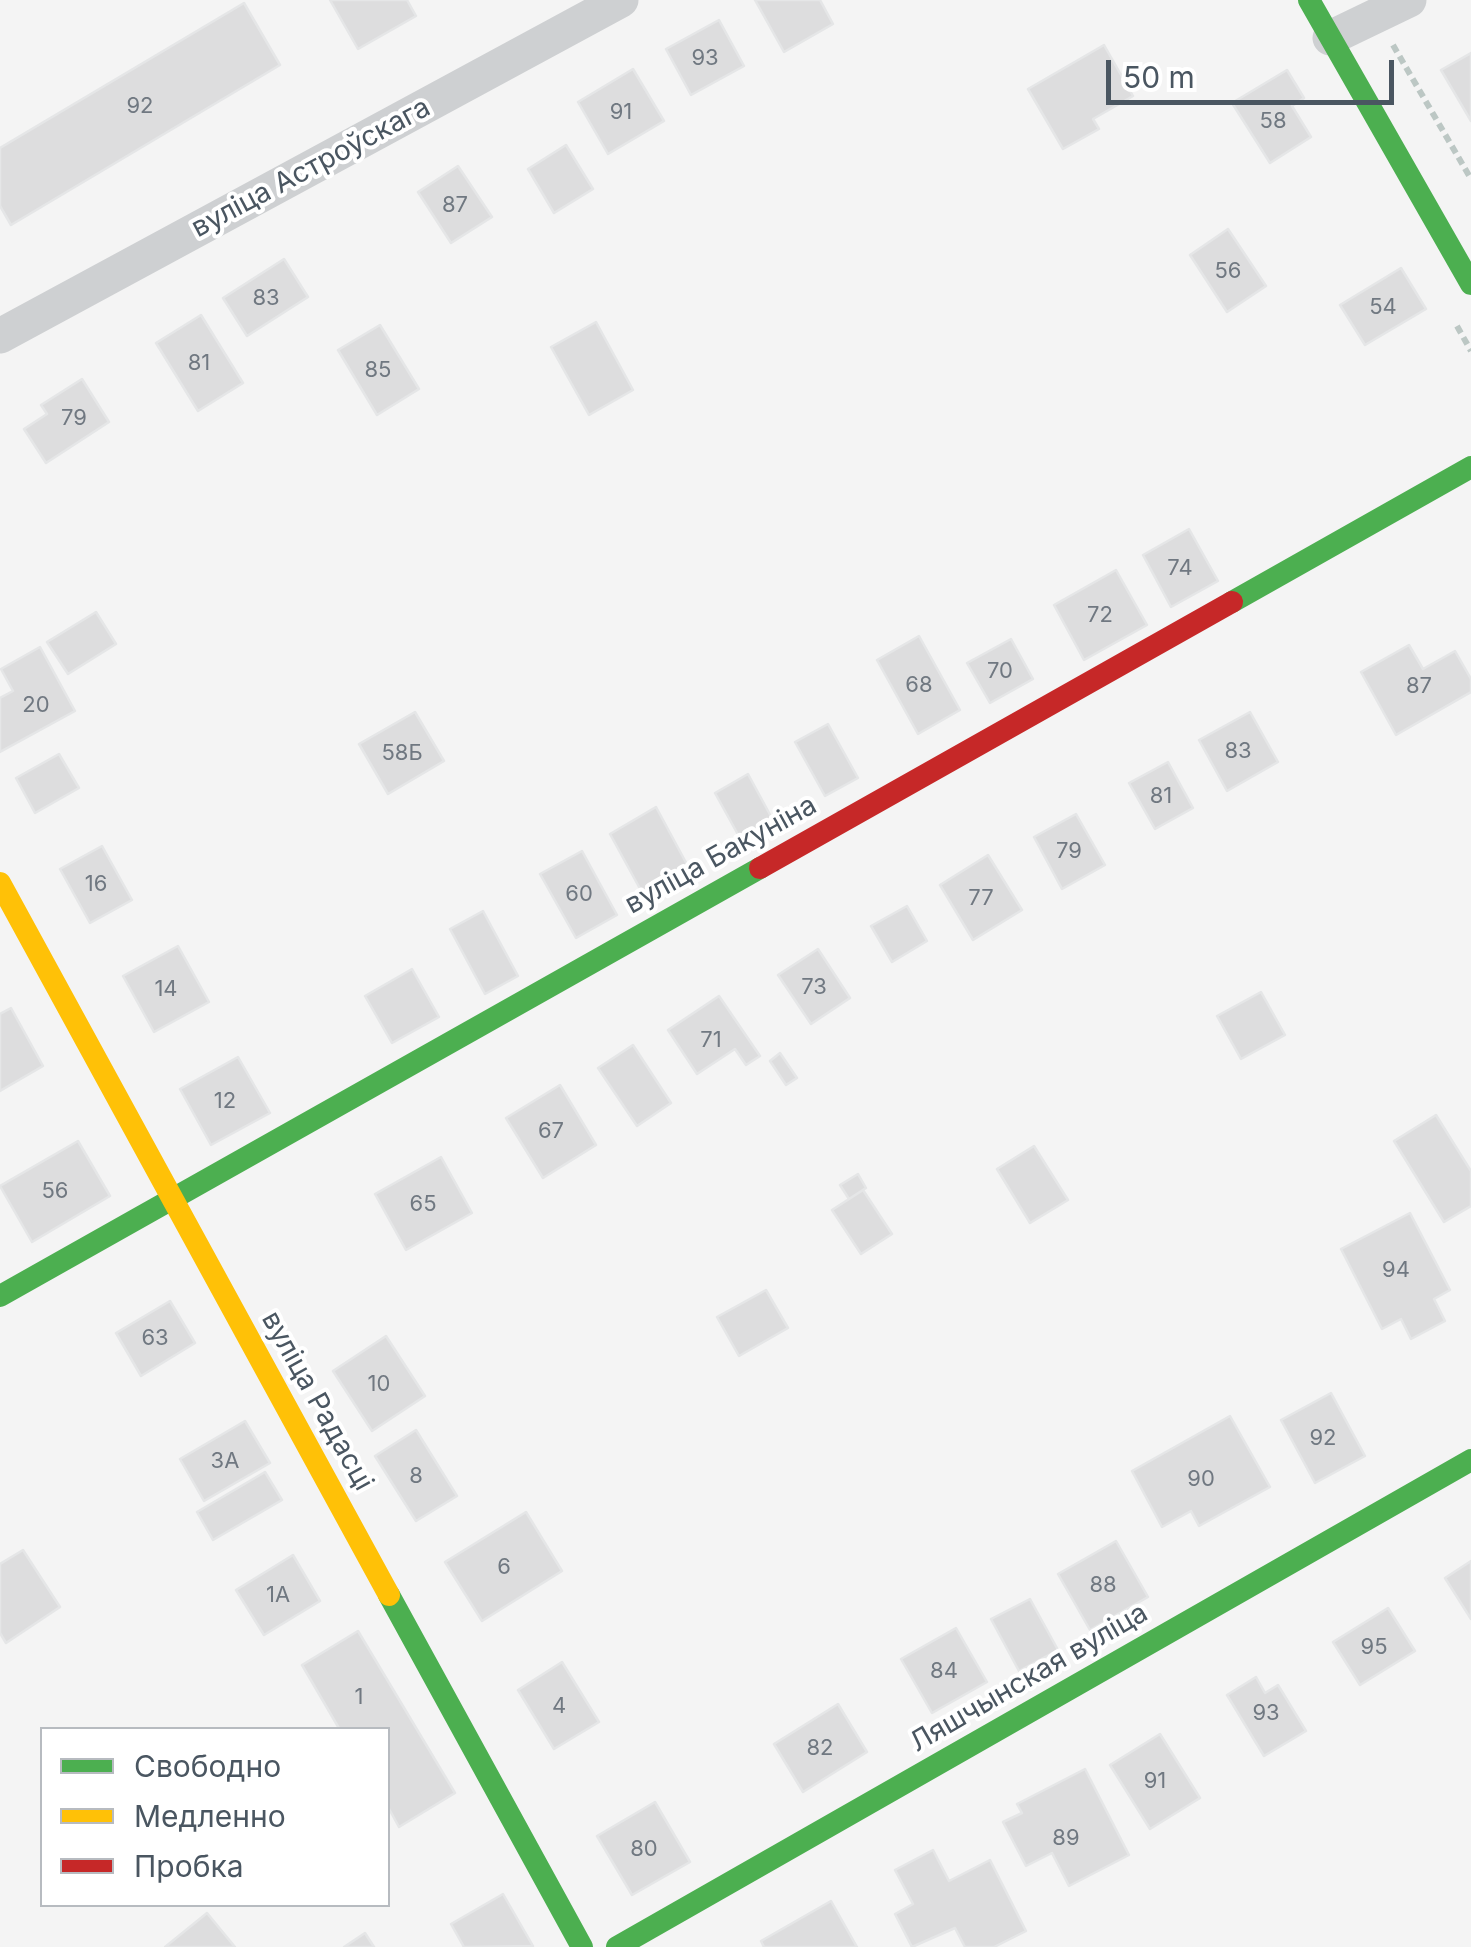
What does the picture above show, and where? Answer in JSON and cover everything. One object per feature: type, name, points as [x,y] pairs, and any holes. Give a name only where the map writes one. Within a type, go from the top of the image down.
[{"type":"street","name":"вуліца Астроўскага","points":[[0,336],[621,0]]},
{"type":"street","points":[[1308,0],[1471,284]]},
{"type":"street","points":[[1330,38],[1409,0]]},
{"type":"street","name":"вуліца Бакуніна","points":[[0,1296],[1471,467]]},
{"type":"street","name":"вуліца Радасці","points":[[0,883],[582,1947]]},
{"type":"street","name":"Ляшчынская вуліца","points":[[617,1947],[1471,1460]]},
{"type":"path","points":[[1376,14],[1471,179]]},
{"type":"building","points":[[330,0],[407,0],[416,16],[358,49]]},
{"type":"building","points":[[755,0],[820,0],[833,24],[784,52]]},
{"type":"building","points":[[244,3],[280,65],[11,225],[0,206],[0,148]]},
{"type":"building","points":[[719,20],[744,66],[691,95],[666,49]]},
{"type":"building","points":[[1104,45],[1133,96],[1093,119],[1099,129],[1063,149],[1028,89]]},
{"type":"building","points":[[1471,53],[1471,121],[1441,70]]},
{"type":"building","points":[[633,69],[664,121],[608,154],[578,102]]},
{"type":"building","points":[[1287,70],[1304,98],[1292,106],[1311,137],[1270,163],[1232,103]]},
{"type":"building","points":[[566,145],[593,189],[554,213],[528,169]]},
{"type":"building","points":[[458,166],[492,217],[451,243],[418,192]]},
{"type":"building","points":[[1228,229],[1266,286],[1227,312],[1190,255]]},
{"type":"building","points":[[284,259],[308,297],[247,336],[223,298]]},
{"type":"building","points":[[1401,268],[1426,309],[1365,345],[1340,305]]},
{"type":"building","points":[[201,315],[243,383],[198,411],[156,343]]},
{"type":"building","points":[[596,322],[633,390],[589,415],[551,347]]},
{"type":"building","points":[[380,325],[419,389],[377,415],[338,350]]},
{"type":"building","points":[[82,379],[109,422],[46,463],[24,429],[47,414],[41,405]]},
{"type":"building","points":[[1189,529],[1218,581],[1171,607],[1143,555]]},
{"type":"building","points":[[1116,570],[1147,625],[1084,660],[1054,605]]},
{"type":"building","points":[[96,612],[116,644],[68,674],[47,642]]},
{"type":"building","points":[[919,636],[960,710],[918,734],[877,660]]},
{"type":"building","points":[[1011,639],[1033,679],[990,703],[967,663]]},
{"type":"building","points":[[1409,645],[1423,669],[1455,651],[1471,679],[1471,692],[1396,735],[1361,672]]},
{"type":"building","points":[[40,647],[75,711],[0,752],[0,698],[13,691],[1,669]]},
{"type":"building","points":[[415,712],[444,761],[388,794],[359,744]]},
{"type":"building","points":[[1250,712],[1278,762],[1227,791],[1199,740]]},
{"type":"building","points":[[828,724],[858,778],[825,796],[795,742]]},
{"type":"building","points":[[59,754],[79,788],[35,813],[16,778]]},
{"type":"building","points":[[1168,762],[1193,808],[1155,829],[1129,783]]},
{"type":"building","points":[[748,774],[774,822],[741,840],[715,793]]},
{"type":"building","points":[[656,807],[690,870],[644,896],[610,834]]},
{"type":"building","points":[[1076,814],[1105,865],[1062,889],[1034,837]]},
{"type":"building","points":[[102,846],[132,900],[90,923],[60,869]]},
{"type":"building","points":[[582,851],[617,915],[576,938],[540,874]]},
{"type":"building","points":[[988,855],[1022,910],[973,940],[940,885]]},
{"type":"building","points":[[907,906],[927,941],[892,962],[871,926]]},
{"type":"building","points":[[483,911],[518,976],[485,994],[450,929]]},
{"type":"building","points":[[178,946],[209,1002],[154,1032],[123,976]]},
{"type":"building","points":[[818,949],[850,998],[811,1024],[778,975]]},
{"type":"building","points":[[412,969],[439,1017],[392,1043],[365,996]]},
{"type":"building","points":[[1261,992],[1285,1035],[1241,1059],[1217,1016]]},
{"type":"building","points":[[719,996],[760,1056],[746,1065],[735,1049],[697,1074],[668,1030]]},
{"type":"building","points":[[11,1008],[43,1066],[0,1091],[0,1014]]},
{"type":"building","points":[[633,1045],[671,1103],[637,1126],[598,1068]]},
{"type":"building","points":[[780,1053],[797,1078],[786,1085],[770,1061]]},
{"type":"building","points":[[238,1057],[270,1113],[211,1145],[180,1089]]},
{"type":"building","points":[[560,1085],[596,1145],[543,1178],[506,1118]]},
{"type":"building","points":[[1436,1115],[1471,1171],[1471,1206],[1444,1222],[1394,1141]]},
{"type":"building","points":[[78,1141],[110,1196],[32,1242],[0,1186]]},
{"type":"building","points":[[1034,1146],[1068,1200],[1030,1223],[997,1169]]},
{"type":"building","points":[[441,1157],[472,1213],[406,1250],[375,1194]]},
{"type":"building","points":[[858,1174],[866,1188],[849,1199],[840,1185]]},
{"type":"building","points":[[863,1190],[892,1234],[861,1254],[832,1210]]},
{"type":"building","points":[[1410,1213],[1450,1290],[1434,1299],[1445,1321],[1411,1339],[1401,1319],[1382,1329],[1341,1249]]},
{"type":"building","points":[[766,1290],[788,1328],[739,1356],[717,1317]]},
{"type":"building","points":[[170,1301],[195,1343],[141,1376],[116,1333]]},
{"type":"building","points":[[386,1336],[425,1396],[372,1431],[333,1371]]},
{"type":"building","points":[[1331,1393],[1365,1456],[1315,1483],[1281,1420]]},
{"type":"building","points":[[1230,1416],[1270,1487],[1199,1526],[1191,1511],[1162,1527],[1132,1471]]},
{"type":"building","points":[[245,1421],[270,1463],[204,1501],[180,1459]]},
{"type":"building","points":[[416,1430],[457,1496],[416,1521],[375,1456]]},
{"type":"building","points":[[265,1472],[282,1500],[213,1540],[197,1512]]},
{"type":"building","points":[[526,1512],[562,1571],[482,1621],[445,1562]]},
{"type":"building","points":[[1116,1541],[1148,1597],[1090,1630],[1058,1574]]},
{"type":"building","points":[[23,1550],[60,1607],[6,1643],[0,1633],[0,1564]]},
{"type":"building","points":[[293,1555],[320,1601],[264,1635],[236,1590]]},
{"type":"building","points":[[1471,1561],[1471,1619],[1445,1578]]},
{"type":"building","points":[[1030,1599],[1058,1650],[1019,1671],[991,1619]]},
{"type":"building","points":[[1388,1608],[1415,1651],[1360,1685],[1333,1642]]},
{"type":"building","points":[[956,1628],[987,1682],[932,1713],[901,1659]]},
{"type":"building","points":[[358,1631],[455,1793],[399,1827],[390,1811],[390,1727],[338,1727],[302,1665]]},
{"type":"building","points":[[562,1662],[599,1722],[554,1749],[518,1690]]},
{"type":"building","points":[[1256,1677],[1265,1693],[1278,1685],[1306,1731],[1264,1756],[1227,1695]]},
{"type":"building","points":[[838,1704],[867,1752],[803,1792],[774,1744]]},
{"type":"building","points":[[1160,1734],[1200,1798],[1150,1829],[1110,1765]]},
{"type":"building","points":[[1085,1769],[1129,1855],[1069,1886],[1052,1853],[1026,1866],[1003,1822],[1022,1813],[1017,1804]]},
{"type":"building","points":[[655,1802],[690,1862],[632,1895],[597,1836]]},
{"type":"building","points":[[933,1850],[949,1881],[990,1860],[1026,1931],[994,1947],[965,1947],[955,1928],[912,1947],[895,1914],[913,1904],[895,1870]]},
{"type":"building","points":[[503,1894],[533,1946],[464,1947],[451,1924]]},
{"type":"building","points":[[831,1901],[857,1947],[764,1947],[761,1941]]},
{"type":"building","points":[[207,1913],[235,1947],[165,1947]]},
{"type":"building","points":[[365,1933],[374,1947],[344,1947]]},
{"type":"traffic: fast","points":[[1309,0],[1471,284]]},
{"type":"traffic: fast","points":[[1232,602],[1471,467]]},
{"type":"traffic: fast","points":[[0,1296],[760,868]]},
{"type":"traffic: fast","points":[[617,1947],[1471,1460]]},
{"type":"traffic: fast","points":[[389,1595],[582,1947]]},
{"type":"traffic: slow","points":[[0,883],[389,1595]]},
{"type":"traffic: jam","points":[[760,868],[1232,602]]}]
